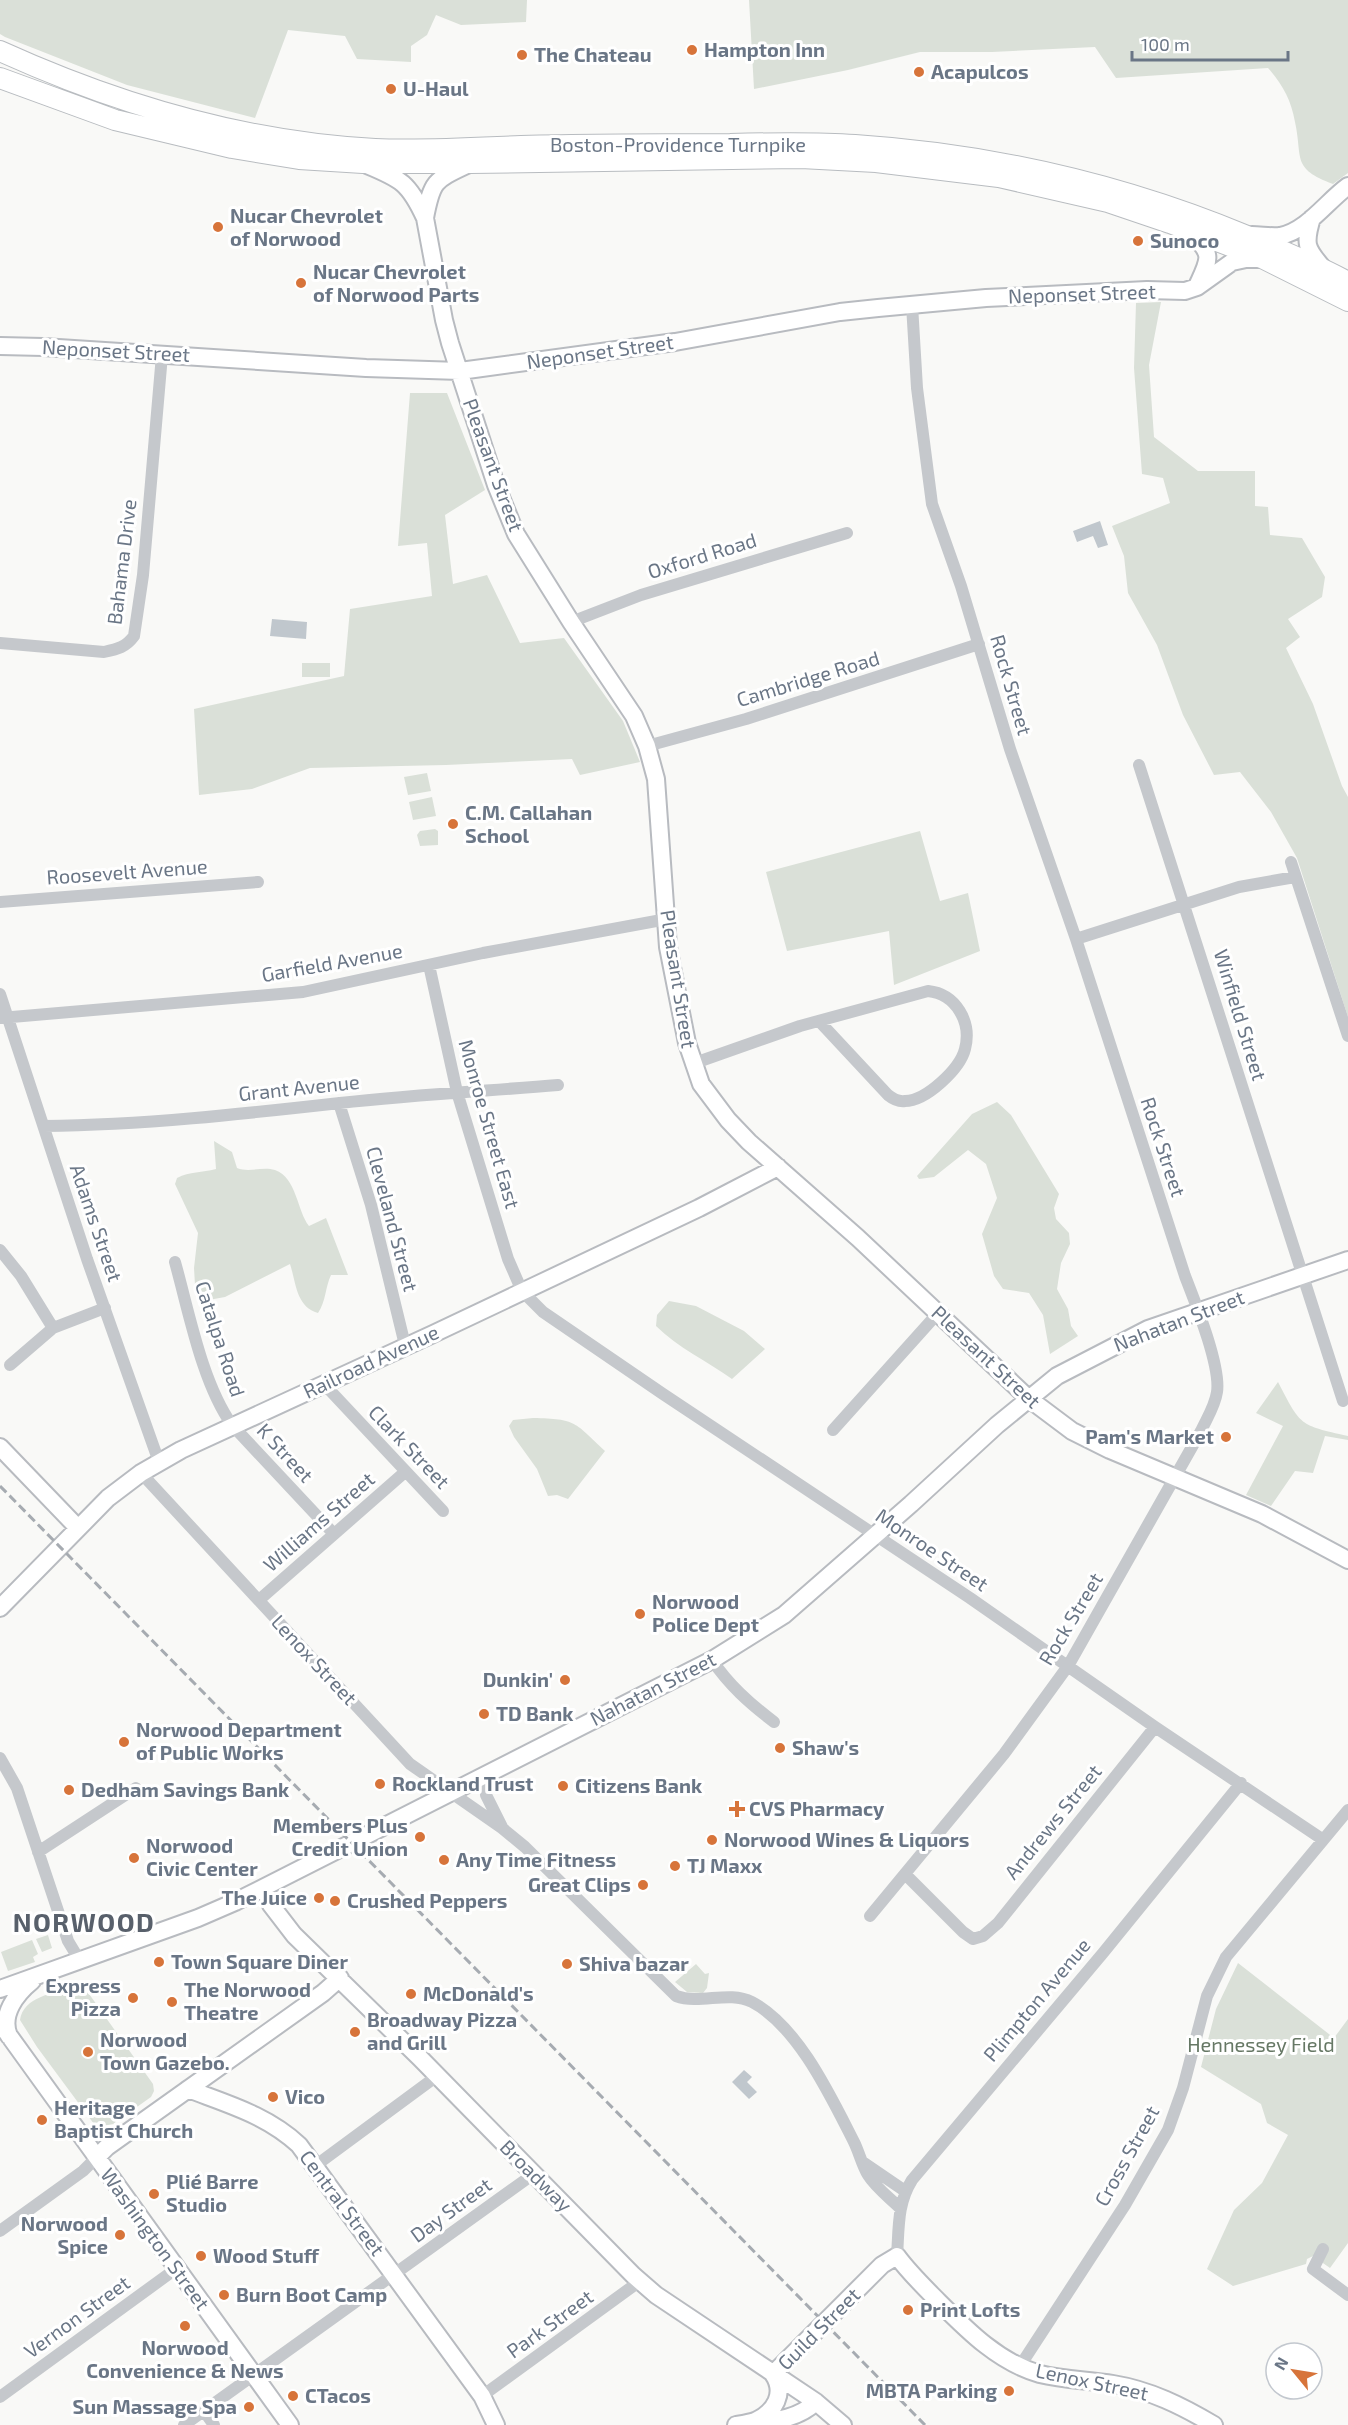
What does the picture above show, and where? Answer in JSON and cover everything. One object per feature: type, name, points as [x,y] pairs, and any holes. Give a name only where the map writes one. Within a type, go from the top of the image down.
[{"type":"main road","name":"Boston-Providence Turnpike","points":[[0,51],[49,74],[133,105],[256,135],[329,145],[408,150],[601,144],[858,145],[980,159],[1028,168],[1138,196],[1192,213],[1348,282]]},
{"type":"main road","name":"Boston-Providence Turnpike","points":[[0,78],[85,110],[156,131],[232,148],[299,159],[363,163],[470,163],[801,158],[942,168],[1050,188],[1108,202],[1188,229],[1264,259],[1348,301]]},
{"type":"street","name":"Pleasant Street","points":[[363,163],[404,182],[419,204],[424,218],[444,320],[496,485],[516,534],[634,716],[647,746],[656,779],[668,946],[692,1064],[701,1084],[728,1120],[778,1167],[1028,1398],[1072,1431],[1262,1514],[1348,1560]]},
{"type":"street","name":"Pleasant Street","points":[[424,218],[429,193],[434,184],[440,177],[470,163]]},
{"type":"street","points":[[1242,234],[1280,236],[1291,232],[1312,218],[1348,186]]},
{"type":"street","points":[[1312,218],[1307,234],[1308,250],[1326,271]]},
{"type":"street","points":[[1188,229],[1206,247],[1209,262],[1197,287]]},
{"type":"street","name":"Neponset Street","points":[[0,346],[366,368],[460,371],[675,342],[840,312],[1055,294],[1147,290],[1185,291],[1197,287],[1232,262],[1264,259]]},
{"type":"street","name":"Rock Street","points":[[870,1916],[1004,1754],[1068,1666],[1175,1477],[1214,1404],[1218,1391],[1217,1378],[1199,1311],[1150,1173],[1076,939],[1010,749],[979,644],[932,504],[917,388],[912,305]]},
{"type":"street","name":"Bahama Drive","points":[[0,643],[104,652],[128,644],[134,636],[143,574],[162,355]]},
{"type":"street","name":"Oxford Road","points":[[571,622],[641,595],[847,533]]},
{"type":"street","name":"Cambridge Road","points":[[647,746],[768,712],[979,644]]},
{"type":"street","name":"Winfield Street","points":[[1139,765],[1343,1401]]},
{"type":"street","points":[[1290,862],[1348,1036]]},
{"type":"street","points":[[1076,939],[1239,887],[1295,877]]},
{"type":"street","name":"Roosevelt Avenue","points":[[0,902],[258,882]]},
{"type":"street","name":"Garfield Avenue","points":[[3,1018],[303,992],[483,953],[666,919]]},
{"type":"street","name":"Monroe Street East","points":[[429,965],[457,1092],[508,1259],[522,1291]]},
{"type":"street","points":[[692,1064],[800,1026],[910,994],[928,991],[950,998],[959,1009],[967,1037],[965,1051],[952,1071],[924,1096],[906,1102],[897,1101],[888,1095],[819,1022]]},
{"type":"street","name":"Adams Street","points":[[0,994],[3,1018],[44,1126],[159,1462]]},
{"type":"street","name":"Grant Avenue","points":[[44,1126],[84,1126],[279,1111],[339,1103],[558,1084]]},
{"type":"street","name":"Cleveland Street","points":[[339,1103],[371,1205],[405,1345]]},
{"type":"street","name":"Railroad Avenue","points":[[0,1608],[78,1527],[122,1486],[159,1462],[232,1425],[699,1208],[778,1167]]},
{"type":"street","points":[[0,1250],[21,1276],[53,1328]]},
{"type":"street","name":"Nahatan Street","points":[[0,1989],[198,1918],[264,1888],[711,1660],[784,1614],[1028,1398],[1057,1376],[1107,1348],[1148,1329],[1348,1260]]},
{"type":"street","name":"Catalpa Road","points":[[175,1262],[206,1371],[224,1414],[232,1425]]},
{"type":"street","name":"Monroe Street","points":[[522,1291],[543,1312],[589,1344],[1322,1839]]},
{"type":"street","points":[[10,1365],[53,1328],[105,1308]]},
{"type":"street","points":[[833,1430],[938,1313]]},
{"type":"street","name":"Clark Street","points":[[322,1383],[443,1511]]},
{"type":"street","name":"K Street","points":[[232,1425],[334,1534]]},
{"type":"street","points":[[0,1447],[78,1527]]},
{"type":"street","name":"Williams Street","points":[[259,1600],[405,1472]]},
{"type":"street","name":"Lenox Street","points":[[141,1473],[410,1764],[502,1828],[525,1847],[676,1996],[696,2001],[741,1998],[767,2012],[792,2037],[808,2058],[873,2181],[900,2208]]},
{"type":"street","points":[[711,1660],[728,1683],[747,1702],[774,1722]]},
{"type":"street","name":"Andrews Street","points":[[905,1874],[963,1932],[974,1939],[979,1937],[998,1923],[1155,1727]]},
{"type":"street","points":[[0,1758],[17,1788],[68,1941],[80,1961]]},
{"type":"street","name":"Lenox Street","points":[[485,1775],[486,1795],[502,1828]]},
{"type":"street","name":"Plimpton Avenue","points":[[897,2256],[900,2208],[905,2191],[941,2143],[1103,1953],[1241,1783]]},
{"type":"street","points":[[38,1852],[136,1788]]},
{"type":"street","name":"Cross Street","points":[[1020,2366],[1125,2205],[1168,2130],[1183,2088],[1207,1996],[1221,1966],[1322,1839],[1348,1810]]},
{"type":"street","name":"Broadway","points":[[264,1888],[279,1917],[294,1935],[535,2173],[640,2282],[816,2402],[843,2425]]},
{"type":"street","points":[[5,2030],[12,2003],[25,1987],[42,1975]]},
{"type":"street","points":[[0,2231],[84,2172],[107,2147],[323,1993],[340,1978]]},
{"type":"street","name":"Washington Street","points":[[5,2030],[290,2425]]},
{"type":"street","points":[[315,2166],[437,2076]]},
{"type":"street","name":"Central Street","points":[[188,2089],[261,2117],[288,2135],[315,2166],[482,2396],[496,2425]]},
{"type":"street","points":[[863,2163],[905,2191]]},
{"type":"street","name":"Day Street","points":[[184,2425],[535,2173]]},
{"type":"street","points":[[1323,2250],[1313,2269],[1348,2295]]},
{"type":"street","name":"Lenox Street","points":[[897,2256],[912,2275],[959,2322],[992,2349],[1020,2366],[1041,2374],[1115,2384],[1146,2392],[1166,2399],[1214,2425]]},
{"type":"street","name":"Guild Street","points":[[755,2421],[775,2404],[780,2393],[780,2385],[773,2374],[882,2265],[897,2256]]},
{"type":"street","name":"Vernon Street","points":[[0,2397],[177,2268]]},
{"type":"street","name":"Park Street","points":[[482,2396],[640,2282]]},
{"type":"street","points":[[736,2425],[755,2421],[774,2421],[800,2415],[816,2402]]},
{"type":"street","points":[[204,2411],[214,2425]]},
{"type":"green space","points":[[0,0],[527,0],[526,22],[461,25],[436,15],[427,35],[411,46],[411,62],[357,59],[345,36],[288,30],[255,118],[127,85],[5,37],[0,34]]},
{"type":"green space","points":[[749,0],[1348,0],[1348,173],[1333,184],[1310,173],[1305,167],[1299,154],[1295,122],[1289,100],[1268,68],[1116,78],[1095,47],[992,52],[920,52],[848,70],[754,89]]},
{"type":"green space","points":[[1161,302],[1149,365],[1154,437],[1198,471],[1255,471],[1255,506],[1268,507],[1270,535],[1302,538],[1325,577],[1322,597],[1288,619],[1300,637],[1286,648],[1313,704],[1348,797],[1348,1017],[1297,858],[1271,812],[1240,772],[1214,775],[1183,715],[1157,645],[1128,593],[1124,556],[1112,526],[1170,503],[1163,478],[1142,474],[1134,368],[1136,303]]},
{"type":"green space","points":[[410,393],[447,393],[485,490],[445,515],[453,584],[487,575],[520,643],[564,638],[623,721],[640,762],[580,775],[572,759],[310,768],[252,789],[199,795],[194,709],[344,676],[350,609],[432,596],[427,543],[398,546]]},
{"type":"green space","points":[[302,663],[330,663],[330,677],[302,677]]},
{"type":"green space","points":[[427,773],[431,791],[408,795],[404,777]]},
{"type":"green space","points":[[432,797],[436,816],[413,820],[409,802]]},
{"type":"green space","points":[[435,829],[438,831],[438,845],[420,846],[417,835],[420,831]]},
{"type":"green space","points":[[920,831],[940,901],[968,893],[980,951],[894,985],[889,931],[787,951],[766,872]]},
{"type":"green space","points":[[997,1102],[1011,1115],[1059,1194],[1054,1208],[1056,1219],[1069,1233],[1070,1244],[1061,1263],[1057,1289],[1068,1309],[1071,1326],[1078,1336],[1050,1354],[1043,1315],[1029,1293],[1003,1289],[994,1276],[982,1234],[997,1198],[986,1164],[968,1150],[934,1177],[919,1179],[917,1176],[972,1114]]},
{"type":"green space","points":[[214,1141],[232,1152],[237,1168],[270,1169],[282,1174],[292,1187],[309,1226],[326,1218],[348,1275],[331,1275],[323,1304],[318,1313],[311,1310],[301,1300],[290,1264],[225,1297],[203,1301],[195,1285],[194,1268],[198,1233],[175,1184],[177,1178],[182,1176],[216,1169]]},
{"type":"green space","points":[[669,1301],[696,1306],[744,1331],[765,1349],[732,1379],[683,1348],[656,1326],[657,1315]]},
{"type":"green space","points":[[1278,1382],[1297,1416],[1303,1421],[1310,1426],[1348,1436],[1348,1440],[1325,1436],[1313,1473],[1295,1471],[1271,1506],[1246,1495],[1283,1426],[1256,1413]]},
{"type":"green space","points":[[533,1418],[567,1421],[574,1424],[605,1451],[568,1499],[557,1495],[548,1496],[537,1469],[514,1437],[509,1426],[513,1420]]},
{"type":"green space","points":[[48,1935],[52,1948],[42,1952],[36,1939]]},
{"type":"green space","points":[[32,1940],[38,1954],[33,1957],[35,1962],[8,1971],[1,1952]]},
{"type":"green space","name":"Hennessey Field","points":[[1238,1963],[1334,2038],[1348,2019],[1348,2243],[1330,2268],[1313,2256],[1307,2259],[1306,2264],[1233,2286],[1207,2269],[1234,2210],[1262,2183],[1288,2135],[1267,2123],[1261,2104],[1201,2067],[1216,2009]]},
{"type":"green space","points":[[696,1964],[705,1974],[709,1973],[707,1988],[703,1993],[687,1992],[675,1982]]},
{"type":"green space","points":[[72,1987],[87,1991],[153,2084],[154,2091],[151,2097],[113,2124],[103,2126],[94,2124],[37,2047],[20,2020],[22,2012],[33,2001]]},
{"type":"shaded area","points":[[1100,521],[1108,545],[1098,548],[1093,536],[1077,542],[1073,531]]},
{"type":"shaded area","points":[[272,619],[307,622],[306,639],[270,636]]},
{"type":"shaded area","points":[[744,2070],[752,2077],[747,2082],[757,2092],[749,2099],[732,2082]]},
{"type":"railway","points":[[0,1486],[925,2425]]},
{"type":"place","name":"Hampton Inn","points":[[692,50]]},
{"type":"place","name":"The Chateau","points":[[522,55]]},
{"type":"place","name":"Acapulcos","points":[[919,72]]},
{"type":"place","name":"U-Haul","points":[[391,89]]},
{"type":"place","name":"Nucar Chevrolet of Norwood","points":[[218,227]]},
{"type":"place","name":"Sunoco","points":[[1138,241]]},
{"type":"place","name":"Nucar Chevrolet of Norwood Parts","points":[[301,283]]},
{"type":"place","name":"C.M. Callahan School","points":[[453,824]]},
{"type":"place","name":"Pam's Market","points":[[1226,1437]]},
{"type":"place","name":"Norwood Police Dept","points":[[640,1614]]},
{"type":"place","name":"Dunkin'","points":[[565,1680]]},
{"type":"place","name":"TD Bank","points":[[484,1714]]},
{"type":"place","name":"Norwood Department of Public Works","points":[[124,1742]]},
{"type":"place","name":"Shaw's","points":[[780,1748]]},
{"type":"place","name":"Rockland Trust","points":[[380,1784]]},
{"type":"place","name":"Citizens Bank","points":[[563,1786]]},
{"type":"place","name":"Dedham Savings Bank","points":[[69,1790]]},
{"type":"place","name":"CVS Pharmacy","points":[[737,1809]]},
{"type":"place","name":"Members Plus Credit Union","points":[[420,1837]]},
{"type":"place","name":"Norwood Wines & Liquors","points":[[712,1840]]},
{"type":"place","name":"Norwood Civic Center","points":[[134,1858]]},
{"type":"place","name":"Any Time Fitness","points":[[444,1860]]},
{"type":"place","name":"TJ Maxx","points":[[675,1866]]},
{"type":"place","name":"Great Clips","points":[[643,1885]]},
{"type":"place","name":"The Juice","points":[[319,1898]]},
{"type":"place","name":"Crushed Peppers","points":[[335,1901]]},
{"type":"place","name":"Town Square Diner","points":[[159,1962]]},
{"type":"place","name":"Shiva bazar","points":[[567,1964]]},
{"type":"place","name":"McDonald's","points":[[411,1994]]},
{"type":"place","name":"Express Pizza","points":[[133,1998]]},
{"type":"place","name":"The Norwood Theatre","points":[[172,2002]]},
{"type":"place","name":"Broadway Pizza and Grill","points":[[355,2032]]},
{"type":"place","name":"Norwood Town Gazebo.","points":[[88,2052]]},
{"type":"place","name":"Vico","points":[[273,2097]]},
{"type":"place","name":"Heritage Baptist Church","points":[[42,2120]]},
{"type":"place","name":"Plié Barre Studio","points":[[154,2194]]},
{"type":"place","name":"Norwood Spice","points":[[120,2235]]},
{"type":"place","name":"Wood Stuff","points":[[201,2256]]},
{"type":"place","name":"Burn Boot Camp","points":[[224,2295]]},
{"type":"place","name":"Print Lofts","points":[[908,2310]]},
{"type":"place","name":"Norwood Convenience & News","points":[[185,2326]]},
{"type":"place","name":"MBTA Parking","points":[[1009,2391]]},
{"type":"place","name":"CTacos","points":[[293,2396]]},
{"type":"place","name":"Sun Massage Spa","points":[[249,2407]]},
{"type":"district","name":"NORWOOD","points":[[84,1923]]}]
